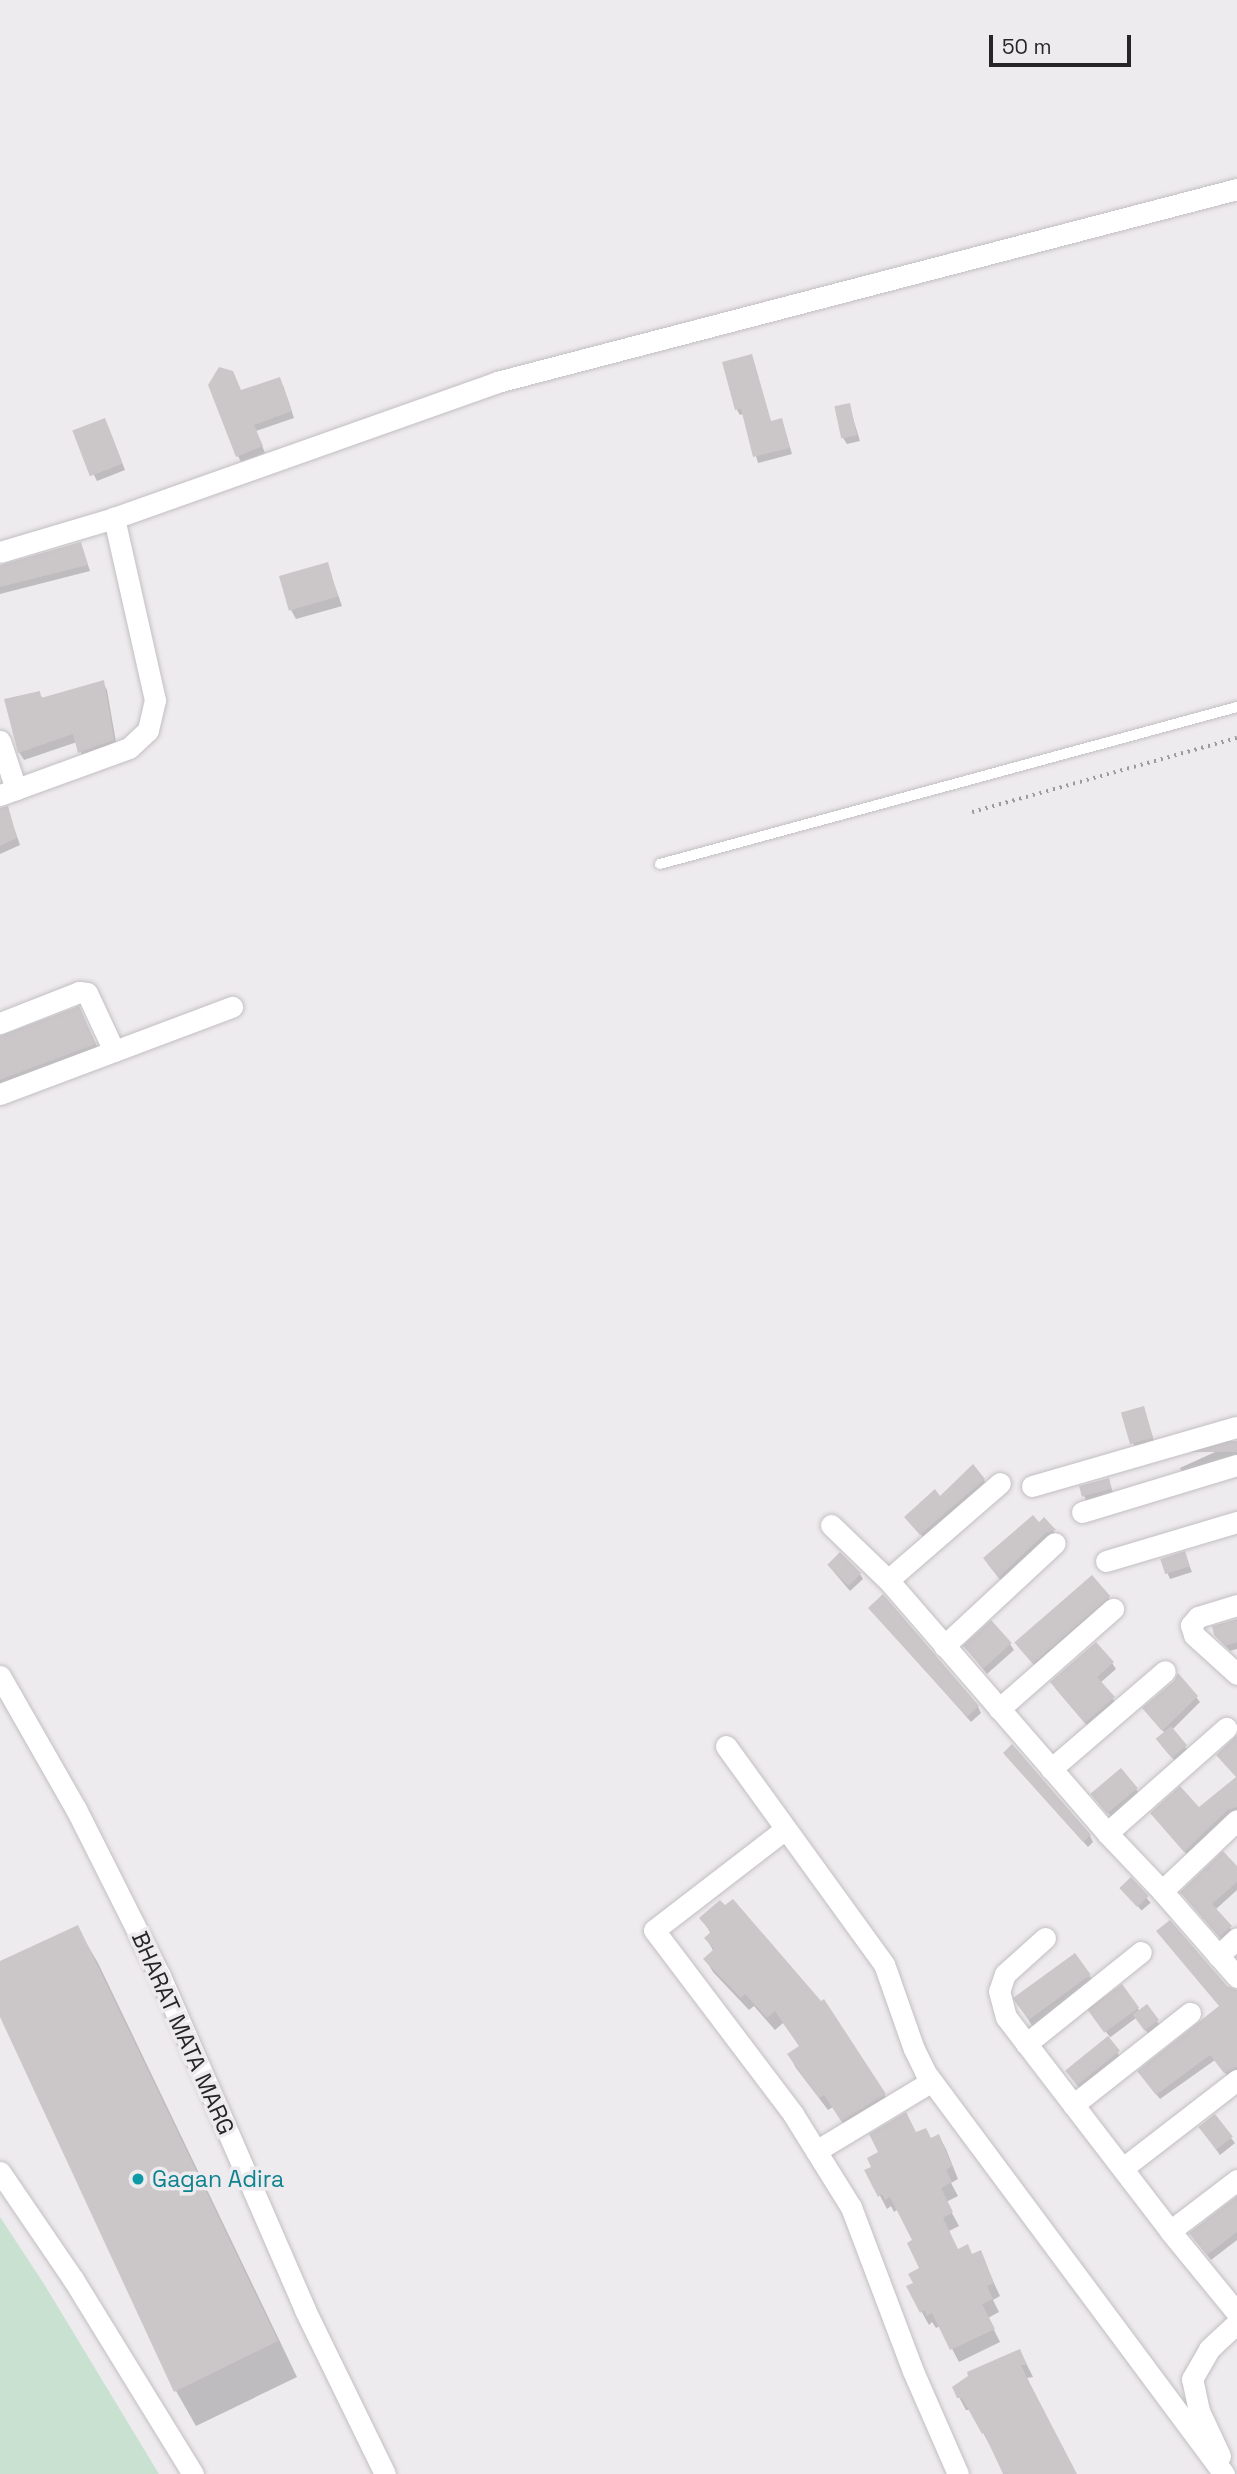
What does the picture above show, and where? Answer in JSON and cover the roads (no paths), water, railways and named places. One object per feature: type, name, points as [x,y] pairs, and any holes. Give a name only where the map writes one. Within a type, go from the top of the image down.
[{"type":"street","points":[[0,552],[114,518],[497,382],[1237,189]]},
{"type":"street","points":[[0,741],[8,792],[129,748],[149,730],[155,700],[114,518]]},
{"type":"street","points":[[0,1024],[79,992],[87,993],[114,1051]]},
{"type":"street","points":[[0,1094],[232,1007]]},
{"type":"street","points":[[1032,1486],[1237,1427]]},
{"type":"street","points":[[1082,1512],[1237,1465]]},
{"type":"street","points":[[888,1580],[1000,1483]]},
{"type":"street","points":[[1106,1561],[1237,1522]]},
{"type":"street","points":[[831,1525],[888,1580],[1107,1833],[1237,1977]]},
{"type":"street","points":[[944,1646],[1055,1544]]},
{"type":"street","points":[[1237,1605],[1198,1617],[1191,1625],[1194,1635],[1237,1674]]},
{"type":"street","points":[[999,1709],[1113,1609]]},
{"type":"street","points":[[1051,1769],[1165,1671]]},
{"type":"street","name":"BHARAT MATA MARG","points":[[0,1676],[76,1809],[160,1976],[299,2299],[385,2474]]},
{"type":"street","points":[[1107,1833],[1226,1728]]},
{"type":"street","points":[[726,1746],[784,1830],[884,1964],[914,2049],[932,2081],[1225,2474]]},
{"type":"street","points":[[1162,1891],[1237,1820]]},
{"type":"street","points":[[784,1830],[654,1930],[793,2114],[851,2207],[913,2371],[958,2474]]},
{"type":"street","points":[[1045,1938],[1005,1974],[999,1991],[1006,2017],[1170,2231],[1237,2313]]},
{"type":"street","points":[[1218,1956],[1237,1938]]},
{"type":"street","points":[[1026,2044],[1141,1952]]},
{"type":"street","points":[[1073,2105],[1190,2013]]},
{"type":"street","points":[[816,2151],[932,2081]]},
{"type":"street","points":[[1123,2168],[1237,2081]]},
{"type":"street","points":[[0,2172],[73,2279],[193,2474]]},
{"type":"street","points":[[1170,2231],[1237,2180]]},
{"type":"street","points":[[1225,2474],[1214,2440],[1199,2411],[1192,2379],[1209,2349],[1237,2323]]},
{"type":"lane","points":[[660,864],[1237,707]]},
{"type":"place","name":"Gagan Adira","points":[[138,2179]]}]
